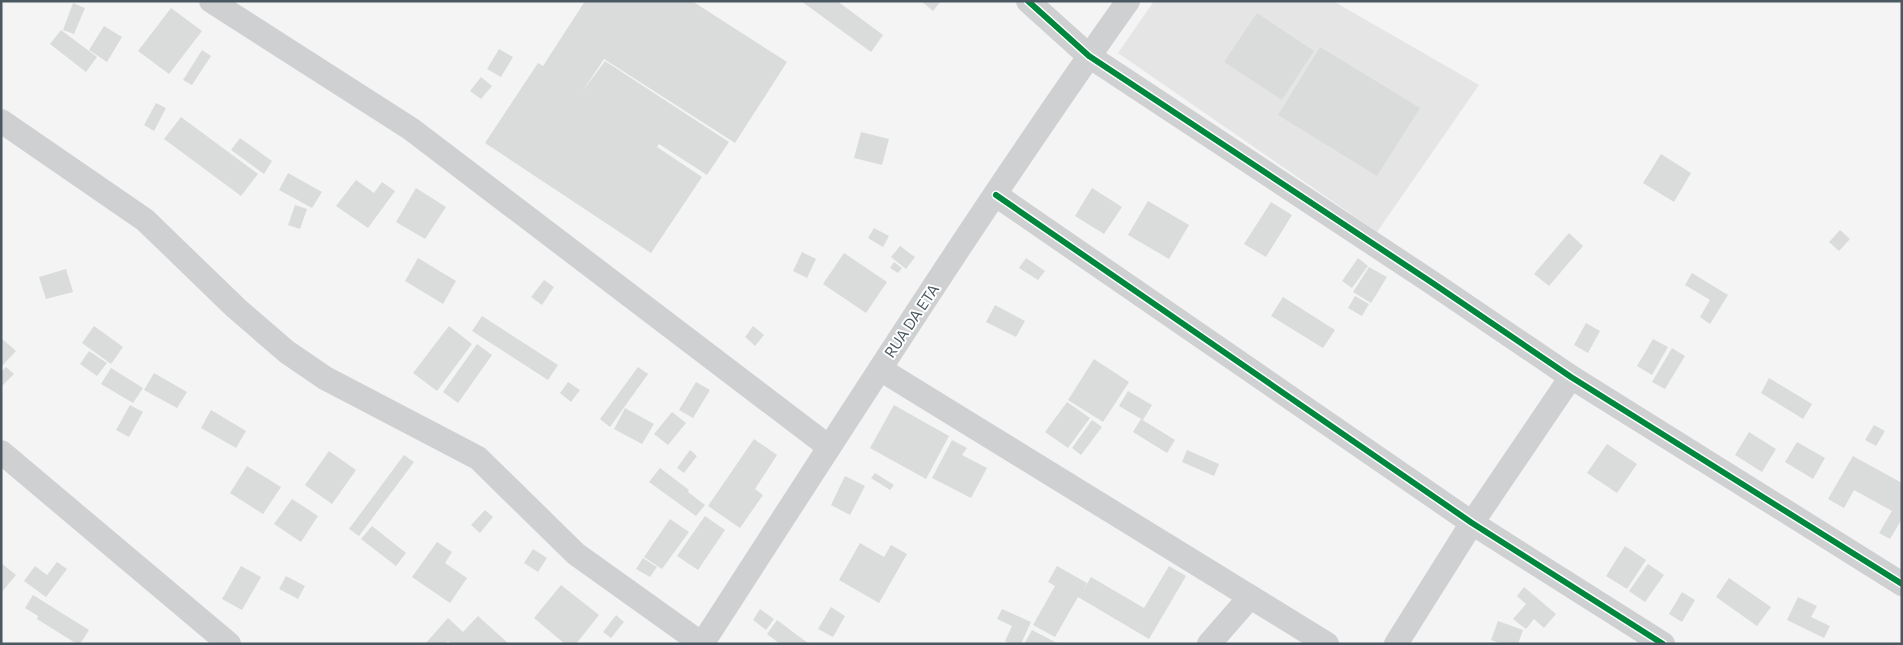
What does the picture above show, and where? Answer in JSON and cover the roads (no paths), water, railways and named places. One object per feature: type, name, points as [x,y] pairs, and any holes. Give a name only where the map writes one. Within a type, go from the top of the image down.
[{"type":"street","points":[[210,1],[411,129],[829,447]]},
{"type":"street","points":[[1028,1],[1089,56],[1571,377],[1902,584]]},
{"type":"street","name":"RUA DA ETA","points":[[702,644],[880,370],[1089,56],[1128,1]]},
{"type":"street","points":[[1,121],[145,220],[236,308],[286,352],[325,378],[478,458],[576,554],[702,644]]},
{"type":"street","points":[[996,195],[1472,523],[1662,644]]},
{"type":"street","points":[[880,370],[1326,644]]},
{"type":"street","points":[[1396,644],[1472,523],[1571,377]]},
{"type":"street","points":[[1,452],[229,644]]},
{"type":"street","points":[[1209,644],[1250,597]]}]
